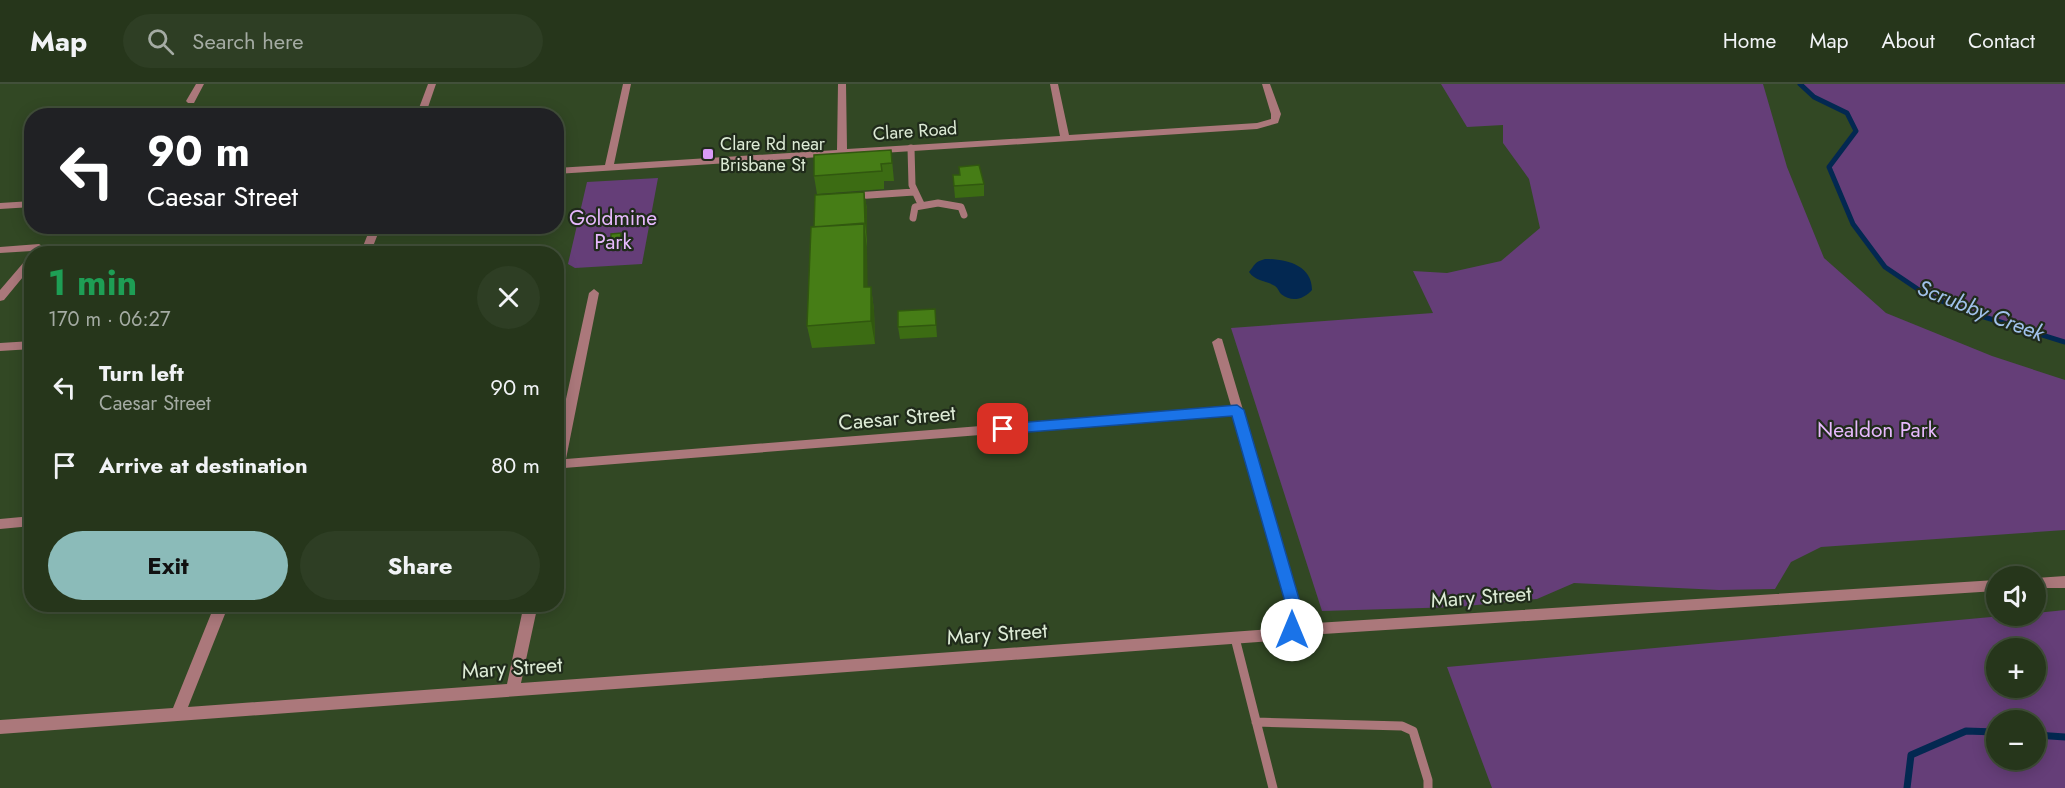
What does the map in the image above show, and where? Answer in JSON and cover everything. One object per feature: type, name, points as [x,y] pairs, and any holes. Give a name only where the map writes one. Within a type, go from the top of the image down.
[{"type":"street","points":[[191,101],[200,84]]},
{"type":"street","points":[[423,108],[432,84]]},
{"type":"street","points":[[609,167],[627,84]]},
{"type":"street","points":[[842,84],[842,153]]},
{"type":"street","points":[[1054,84],[1065,139]]},
{"type":"street","name":"Clare Road","points":[[564,170],[1257,126],[1275,122],[1276,114],[1266,84]]},
{"type":"street","points":[[0,206],[24,204]]},
{"type":"street","points":[[0,250],[24,249]]},
{"type":"street","points":[[0,297],[24,268]]},
{"type":"street","points":[[564,440],[594,293]]},
{"type":"street","points":[[1218,342],[1294,609],[1292,630]]},
{"type":"street","points":[[0,347],[24,346]]},
{"type":"street","name":"Caesar Street","points":[[564,464],[1237,410]]},
{"type":"street","points":[[0,524],[24,522]]},
{"type":"street","points":[[2046,583],[2065,582]]},
{"type":"street","name":"Mary Street","points":[[0,727],[1235,638],[1272,635],[1292,630],[1986,587]]},
{"type":"street","points":[[178,713],[219,612]]},
{"type":"street","points":[[513,689],[529,612]]},
{"type":"lane","points":[[911,148],[914,192],[921,204]]},
{"type":"lane","points":[[847,197],[914,192]]},
{"type":"lane","points":[[913,218],[915,207],[921,204],[954,205],[961,207],[964,215]]},
{"type":"lane","points":[[1235,638],[1273,788]]},
{"type":"lane","points":[[1256,722],[1402,726],[1413,731],[1428,780],[1428,788]]},
{"type":"green space","name":"Nealdon Park","points":[[1441,84],[1763,84],[1787,167],[1824,258],[1886,313],[1992,356],[2065,380],[2065,530],[1821,547],[1791,562],[1775,589],[1719,590],[1574,583],[1537,599],[1457,607],[1322,611],[1231,328],[1433,313],[1413,271],[1447,273],[1501,261],[1540,228],[1529,179],[1503,143],[1503,125],[1467,127]]},
{"type":"green space","points":[[1800,84],[2065,84],[2065,342],[1968,312],[1925,294],[1885,267],[1853,224],[1829,167],[1856,131],[1846,113],[1814,97]]},
{"type":"green space","name":"Goldmine Park","points":[[658,178],[642,264],[575,268],[568,264],[587,182]]},
{"type":"green space","points":[[2065,610],[2065,788],[1492,788],[1447,667],[1986,617],[1986,626],[2046,626],[2046,612]]},
{"type":"water","points":[[1265,259],[1289,262],[1303,269],[1311,281],[1312,290],[1302,298],[1289,298],[1281,294],[1272,284],[1255,278],[1249,272],[1257,263]]},
{"type":"building","points":[[891,150],[892,163],[881,164],[882,171],[814,176],[814,155]]},
{"type":"building","points":[[979,165],[984,184],[954,186],[953,175],[960,175],[959,167]]},
{"type":"building","points":[[864,192],[865,223],[814,227],[815,195]]},
{"type":"building","points":[[864,224],[864,287],[871,287],[871,321],[807,326],[811,227]]},
{"type":"building","points":[[621,233],[620,240],[611,240],[611,234]]},
{"type":"building","points":[[935,309],[936,325],[898,327],[898,311]]},
{"type":"waterway","name":"Scrubby Creek","points":[[1800,84],[1814,97],[1847,113],[1856,131],[1829,167],[1853,224],[1885,267],[1925,294],[1968,312],[2065,342]]},
{"type":"waterway","name":"Scrubby Creek","points":[[1907,788],[1911,755],[1966,731],[1986,732]]},
{"type":"waterway","name":"Scrubby Creek","points":[[2046,736],[2065,737]]},
{"type":"place","name":"Clare Rd near Brisbane St","points":[[708,154]]},
{"type":"route","points":[[1003,429],[1237,410],[1294,609],[1292,630]]}]
